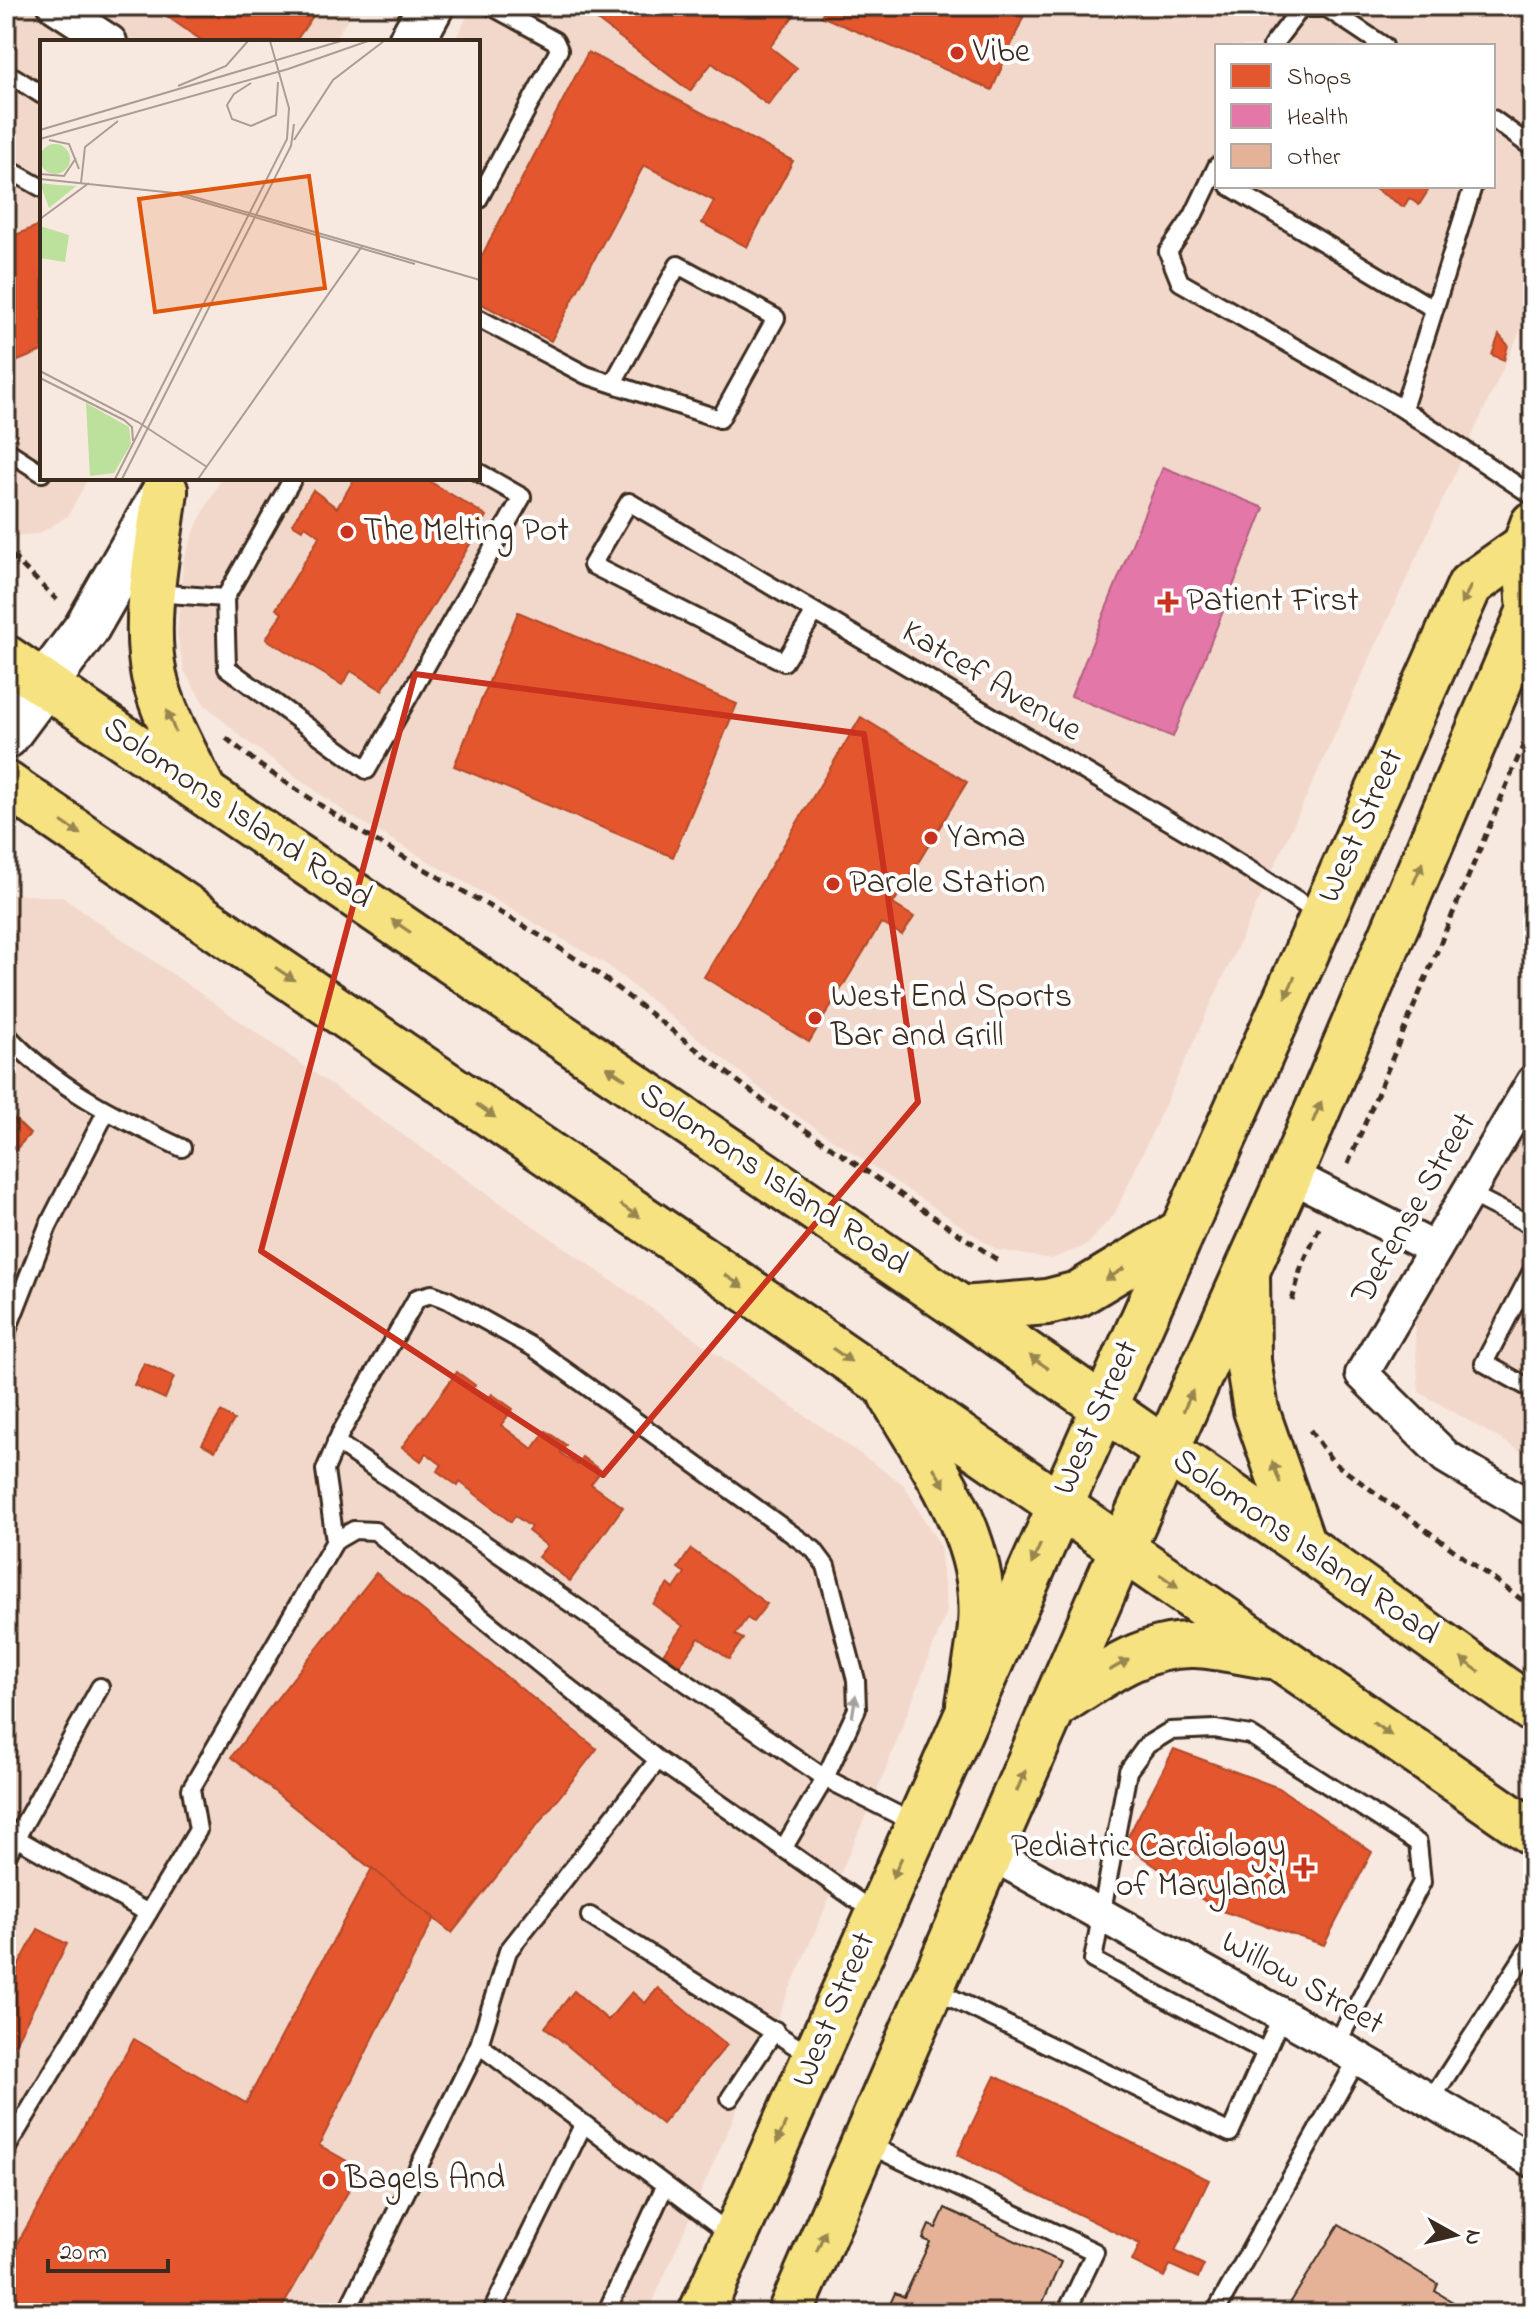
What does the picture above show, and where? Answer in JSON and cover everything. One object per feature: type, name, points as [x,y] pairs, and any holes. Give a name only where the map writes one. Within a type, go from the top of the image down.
[{"type":"main road","points":[[169,484],[154,593],[154,675],[172,727],[204,792]]},
{"type":"main road","name":"West Street","points":[[701,2313],[969,1704],[1470,585],[1529,535]]},
{"type":"main road","name":"West Street","points":[[790,2313],[1122,1549],[1290,1175],[1530,610],[1529,535]]},
{"type":"main road","name":"Solomons Island Road","points":[[6,658],[1103,1406],[1533,1710]]},
{"type":"main road","points":[[6,784],[1533,1833]]},
{"type":"main road","points":[[962,1309],[1047,1302],[1078,1294],[1181,1232]]},
{"type":"main road","points":[[1247,1272],[1248,1361],[1256,1410],[1303,1545]]},
{"type":"main road","points":[[886,1386],[969,1536],[978,1572],[981,1623],[969,1704]]},
{"type":"main road","points":[[1053,1707],[1125,1660],[1157,1648],[1194,1645],[1280,1658]]},
{"type":"main road","points":[[727,2313],[735,2237]]},
{"type":"street","points":[[55,6],[107,40]]},
{"type":"street","points":[[412,40],[431,6]]},
{"type":"street","points":[[6,736],[86,629],[169,484]]},
{"type":"street","name":"Defense Street","points":[[1533,1082],[1362,1374],[1446,1457],[1533,1509]]},
{"type":"street","points":[[1290,1175],[1435,1249]]},
{"type":"street","name":"Willow Street","points":[[990,1853],[1431,2100],[1530,2151]]},
{"type":"lane","points":[[480,196],[559,50],[555,41],[491,6]]},
{"type":"lane","points":[[1274,44],[1301,8],[1327,8],[1381,44]]},
{"type":"lane","points":[[6,78],[14,77],[40,94]]},
{"type":"lane","points":[[1495,122],[1533,148]]},
{"type":"lane","points":[[6,168],[40,187]]},
{"type":"lane","points":[[1215,173],[1193,216],[1168,252],[1180,282],[1403,409],[1533,496]]},
{"type":"lane","points":[[1232,188],[1434,309]]},
{"type":"lane","points":[[1403,409],[1472,188]]},
{"type":"lane","points":[[480,319],[586,375],[720,419],[776,318],[678,265],[613,383]]},
{"type":"lane","points":[[6,450],[40,472]]},
{"type":"lane","points":[[292,480],[225,598],[227,668],[367,770],[522,497],[480,473]]},
{"type":"lane","name":"Katcef Avenue","points":[[815,612],[784,662],[592,565],[629,502],[1206,843],[1322,916]]},
{"type":"lane","points":[[154,593],[225,598]]},
{"type":"lane","points":[[6,1034],[26,1056],[106,1112],[182,1148]]},
{"type":"lane","points":[[6,1333],[48,1226],[106,1112]]},
{"type":"lane","points":[[1468,1193],[1533,1226]]},
{"type":"lane","points":[[1533,1269],[1484,1363],[1533,1390]]},
{"type":"lane","points":[[335,1541],[325,1470],[336,1442],[417,1298],[432,1294],[534,1348],[814,1550],[826,1566],[856,1680],[857,1709],[825,1778],[783,1849]]},
{"type":"lane","points":[[336,1442],[825,1778],[916,1824]]},
{"type":"lane","points":[[6,2149],[198,1830],[191,1789],[335,1541],[354,1530],[375,1531],[658,1760],[876,1915]]},
{"type":"lane","points":[[6,1858],[100,1687]]},
{"type":"lane","points":[[1215,2313],[1347,2051],[1422,1882],[1418,1843],[1250,1735],[1215,1729],[1170,1731],[1147,1745],[1128,1771],[1093,1960],[1266,2052]]},
{"type":"lane","points":[[346,2313],[479,2045],[508,1951],[658,1760]]},
{"type":"lane","points":[[16,1838],[148,1913]]},
{"type":"lane","points":[[590,1916],[815,2058]]},
{"type":"lane","points":[[1431,2100],[1533,1942]]},
{"type":"lane","points":[[932,1988],[1230,2133],[1282,2015]]},
{"type":"lane","points":[[730,2098],[775,2030]]},
{"type":"lane","points":[[479,2045],[664,2188],[735,2237]]},
{"type":"lane","points":[[491,2313],[583,2125]]},
{"type":"lane","points":[[864,2143],[1095,2252],[1066,2313]]},
{"type":"lane","points":[[606,2313],[664,2188]]},
{"type":"path","points":[[1368,1122],[1533,722]]},
{"type":"path","points":[[223,735],[261,766],[364,834],[546,939],[600,975],[770,1106],[990,1257],[1007,1265]]},
{"type":"path","points":[[1289,1310],[1301,1268]]},
{"type":"path","points":[[1309,1428],[1333,1462],[1533,1608]]},
{"type":"highlighted area","points":[[415,674],[864,734],[918,1102],[603,1475],[261,1251]]},
{"type":"shaded area","points":[[6,6],[357,6],[333,40],[40,40],[40,480],[87,480],[68,516],[38,534],[6,536]]},
{"type":"shaded area","points":[[473,6],[1533,6],[1533,297],[1523,325],[1115,1213],[1087,1245],[1052,1259],[997,1250],[777,1102],[607,965],[348,814],[244,739],[204,704],[184,670],[177,634],[183,562],[198,522],[221,480],[480,480],[480,40],[455,40]]},
{"type":"shaded area","points":[[6,894],[62,897],[903,1484],[940,1546],[947,1611],[883,1776],[648,2313],[6,2313]]},
{"type":"shaded area","points":[[1533,1121],[1533,1458],[1419,1392],[1414,1321]]},
{"type":"building: Shops","points":[[152,6],[320,6],[296,40],[201,40]]},
{"type":"building: Shops","points":[[579,6],[801,6],[770,47],[797,68],[768,105],[712,63],[690,91]]},
{"type":"building: Shops","name":"Vibe","points":[[826,6],[1028,6],[992,90],[821,16]]},
{"type":"building: Shops","points":[[588,52],[793,161],[747,247],[702,223],[714,201],[644,165],[551,341],[480,303],[480,259]]},
{"type":"building: Shops","points":[[1373,188],[1430,188],[1419,205],[1409,198],[1404,207]]},
{"type":"building: Shops","points":[[40,225],[40,352],[6,366],[6,239]]},
{"type":"building: Shops","points":[[1499,335],[1508,345],[1504,360],[1492,355]]},
{"type":"building: Shops","points":[[354,480],[427,480],[487,516],[382,690],[351,671],[342,685],[266,639],[282,613],[276,609],[320,536],[305,526],[302,530],[292,524],[313,490],[337,508]]},
{"type":"building: Shops","points":[[518,612],[737,704],[673,857],[454,766]]},
{"type":"building: Shops","name":"Parole Station","points":[[861,717],[967,782],[893,904],[914,917],[902,935],[881,923],[809,1042],[704,977]]},
{"type":"building: Shops","points":[[6,1111],[30,1134],[6,1160]]},
{"type":"building: Shops","points":[[144,1363],[174,1377],[165,1399],[134,1385]]},
{"type":"building: Shops","points":[[457,1372],[475,1385],[470,1390],[486,1401],[492,1394],[513,1409],[501,1425],[533,1449],[546,1431],[566,1445],[561,1453],[577,1465],[582,1457],[601,1471],[591,1484],[623,1507],[570,1581],[538,1557],[547,1546],[528,1531],[531,1527],[515,1516],[511,1522],[460,1482],[458,1486],[437,1471],[442,1465],[426,1453],[421,1461],[402,1447]]},
{"type":"building: Shops","points":[[221,1412],[234,1420],[215,1451],[202,1444]]},
{"type":"building: Shops","points":[[691,1549],[767,1604],[753,1622],[747,1618],[735,1635],[743,1639],[729,1659],[699,1638],[680,1665],[663,1654],[683,1626],[653,1604],[668,1584],[674,1589],[685,1573],[678,1568]]},
{"type":"building: Shops","points":[[376,1573],[597,1749],[452,1933],[231,1757]]},
{"type":"building: Shops","points":[[1174,1749],[1279,1788],[1372,1852],[1324,1945],[1216,1909],[1124,1844]]},
{"type":"building: Shops","points":[[372,1868],[434,1918],[319,2145],[361,2169],[279,2313],[6,2313],[6,2263],[134,2039],[246,2103]]},
{"type":"building: Shops","points":[[38,1929],[67,1944],[6,2060],[6,1989]]},
{"type":"building: Shops","points":[[658,1988],[727,2045],[662,2124],[545,2027],[574,1991],[608,2020],[632,1992],[645,2003]]},
{"type":"building: Shops","points":[[995,2076],[1209,2180],[1175,2251],[1204,2265],[1198,2278],[1170,2265],[1164,2277],[1132,2261],[1140,2244],[957,2155]]},
{"type":"building: Health","name":"Patient First","points":[[1163,467],[1264,508],[1173,737],[1071,696]]},
{"type":"building: Other","points":[[945,2208],[1061,2262],[1038,2313],[896,2313],[898,2308],[890,2304],[895,2293],[904,2297],[930,2242],[923,2239],[929,2225],[936,2228]]},
{"type":"building: Other","points":[[1339,2224],[1438,2284],[1435,2291],[1471,2313],[1284,2313]]},
{"type":"place","name":"Vibe","points":[[957,53]]},
{"type":"place","name":"The Melting Pot","points":[[347,532]]},
{"type":"place","name":"Patient First","points":[[1168,602]]},
{"type":"place","name":"Yama","points":[[931,838]]},
{"type":"place","name":"Parole Station","points":[[833,884]]},
{"type":"place","name":"West End Sports Bar and Grill","points":[[815,1018]]},
{"type":"place","name":"Pediatric Cardiology of Maryland","points":[[1304,1868]]},
{"type":"place","name":"Bagels And","points":[[329,2180]]}]
